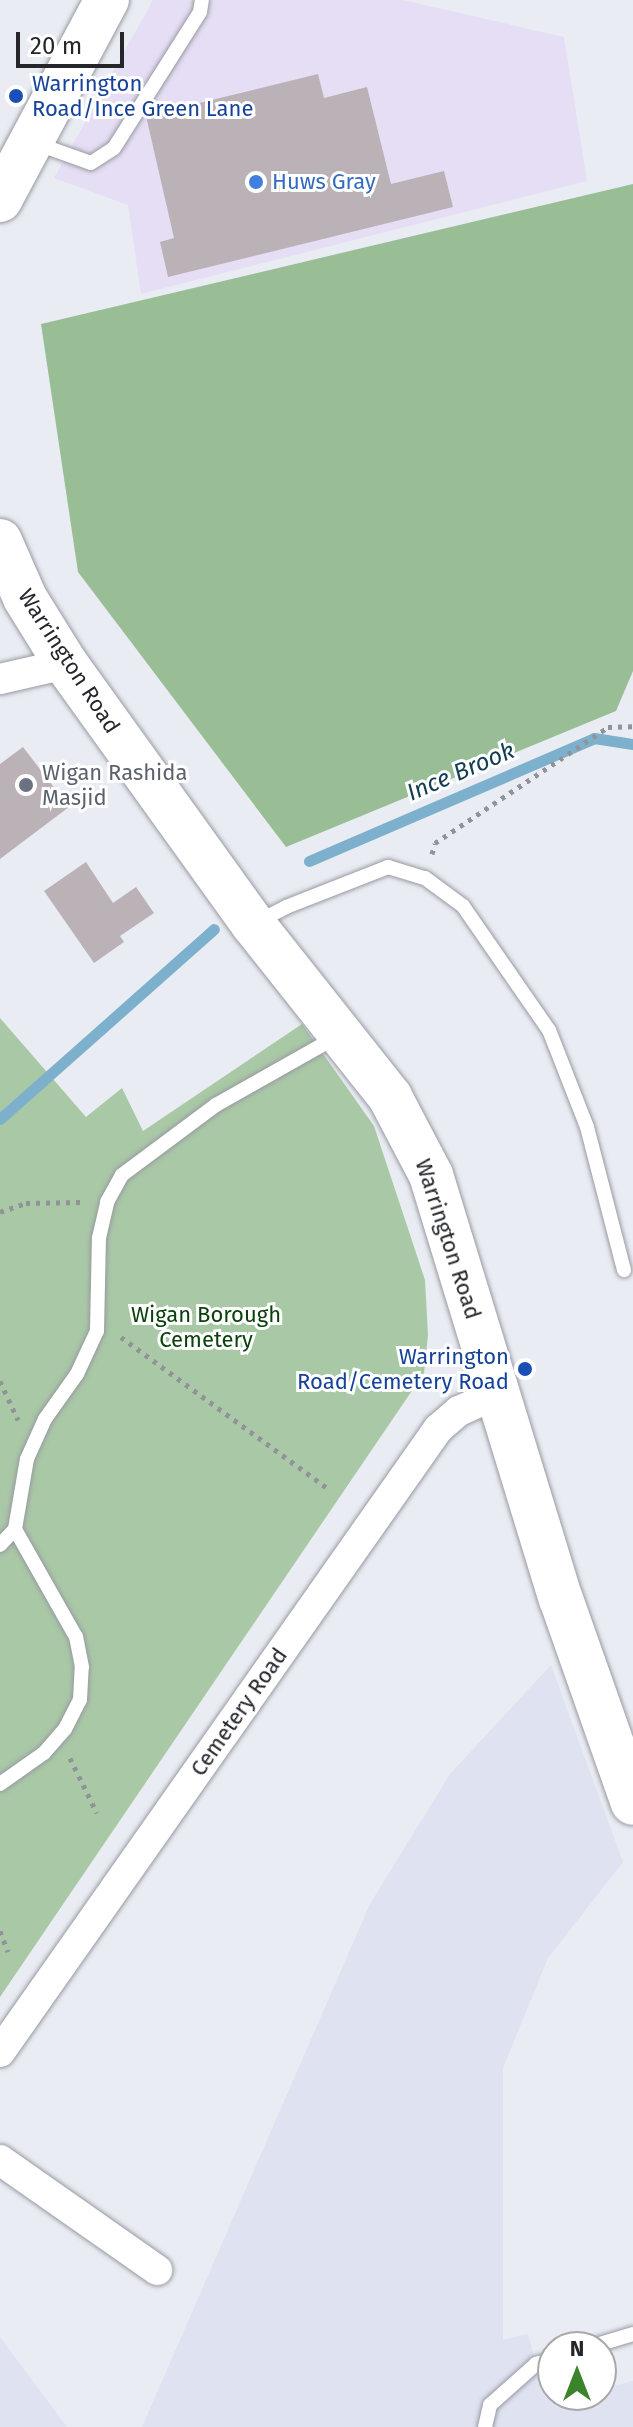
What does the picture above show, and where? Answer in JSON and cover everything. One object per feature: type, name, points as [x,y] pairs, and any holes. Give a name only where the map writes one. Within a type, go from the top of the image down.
[{"type":"main road","points":[[0,200],[107,0]]},
{"type":"main road","name":"Warrington Road","points":[[0,541],[25,598],[66,664],[253,924],[390,1097],[431,1175],[561,1599],[633,1803]]},
{"type":"street","points":[[0,679],[66,664]]},
{"type":"street","name":"Cemetery Road","points":[[0,2052],[438,1429],[459,1411],[497,1394]]},
{"type":"street","points":[[0,2160],[157,2270]]},
{"type":"lane","points":[[31,141],[91,163],[114,148],[200,12],[202,0]]},
{"type":"lane","points":[[253,924],[286,907],[388,867],[425,878],[463,906],[549,1030],[587,1127],[624,1270]]},
{"type":"lane","points":[[0,1545],[15,1529],[27,1459],[45,1419],[77,1374],[97,1331],[99,1238],[107,1202],[122,1175],[216,1105],[340,1034]]},
{"type":"lane","points":[[0,1784],[34,1761],[60,1736],[80,1700],[82,1667],[76,1637],[15,1529]]},
{"type":"lane","points":[[485,2427],[490,2405],[537,2364]]},
{"type":"lane","points":[[490,2405],[497,2427]]},
{"type":"path","points":[[425,878],[435,843],[608,727],[633,726]]},
{"type":"path","points":[[0,1212],[26,1203],[107,1202]]},
{"type":"path","points":[[98,1320],[326,1487]]},
{"type":"path","points":[[60,1736],[97,1813]]},
{"type":"path","points":[[0,1931],[8,1952]]},
{"type":"shaded area","points":[[153,0],[403,0],[564,37],[587,181],[141,294],[128,205],[54,178]]},
{"type":"shaded area","points":[[551,1665],[623,1862],[548,1958],[503,2068],[503,2340],[528,2334],[537,2366],[537,2411],[617,2411],[617,2385],[633,2381],[633,2427],[142,2427],[370,1904],[450,1774]]},
{"type":"shaded area","points":[[0,2337],[67,2427],[0,2427]]},
{"type":"green space","points":[[633,184],[633,671],[616,711],[286,847],[78,572],[41,324]]},
{"type":"green space","name":"Wigan Borough Cemetery","points":[[0,1018],[86,1117],[122,1088],[143,1131],[302,1024],[374,1126],[425,1280],[428,1335],[424,1373],[0,1997]]},
{"type":"building","name":"Huws Gray","points":[[318,74],[324,98],[367,87],[391,184],[444,171],[453,207],[168,277],[160,242],[174,238],[146,116]]},
{"type":"building","name":"Wigan Rashida Masjid","points":[[23,747],[69,807],[0,859],[0,764]]},
{"type":"building","points":[[86,862],[113,903],[136,887],[154,913],[120,936],[124,942],[94,963],[44,891]]},
{"type":"waterway","name":"Ince Brook","points":[[309,861],[594,738],[633,744]]},
{"type":"waterway","name":"Ince Brook","points":[[0,1119],[214,929]]},
{"type":"place","name":"Warrington Road/Ince Green Lane","points":[[16,96]]},
{"type":"place","name":"Huws Gray","points":[[256,182]]},
{"type":"place","name":"Wigan Rashida Masjid","points":[[26,785]]},
{"type":"place","name":"Warrington Road/Cemetery Road","points":[[525,1369]]}]
